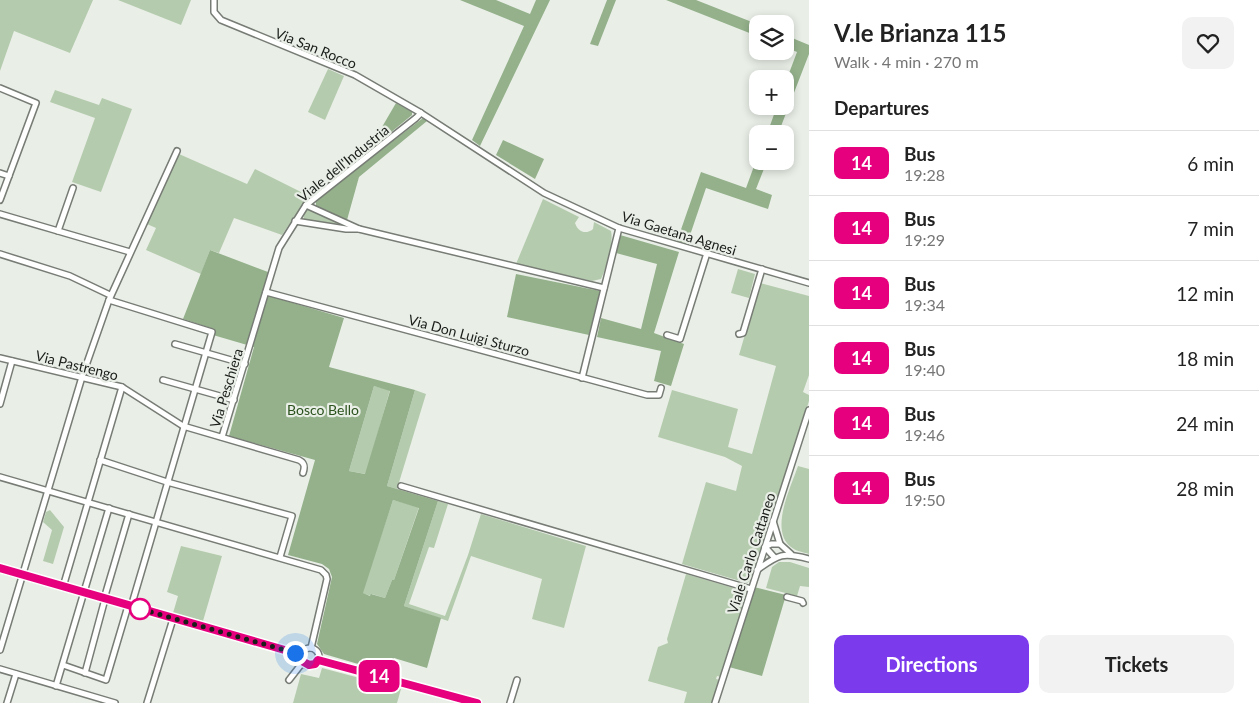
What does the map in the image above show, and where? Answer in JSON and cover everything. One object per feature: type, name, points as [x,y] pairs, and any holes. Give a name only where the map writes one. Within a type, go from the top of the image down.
[{"type":"street","name":"Via San Rocco","points":[[214,0],[213,8],[215,14],[228,24],[355,75],[421,113]]},
{"type":"street","points":[[0,88],[36,103],[0,200]]},
{"type":"street","name":"Viale dell'Industria","points":[[250,345],[278,248],[306,205],[421,113]]},
{"type":"street","name":"Via Gaetana Agnesi","points":[[421,113],[544,193],[619,228],[808,283]]},
{"type":"street","points":[[0,650],[82,377],[110,297],[177,151]]},
{"type":"street","points":[[0,173],[9,176]]},
{"type":"street","points":[[58,231],[73,188]]},
{"type":"street","points":[[306,205],[359,229],[604,288]]},
{"type":"street","points":[[0,214],[130,252]]},
{"type":"street","points":[[295,221],[346,229],[359,229]]},
{"type":"street","points":[[582,378],[619,228]]},
{"type":"street","points":[[667,335],[680,339],[707,253]]},
{"type":"street","points":[[0,254],[70,276],[110,297],[212,332],[156,521],[106,680],[63,665]]},
{"type":"street","points":[[739,334],[743,332],[762,269]]},
{"type":"street","points":[[808,283],[809,276]]},
{"type":"street","name":"Via Don Luigi Sturzo","points":[[266,292],[647,395],[660,395],[661,388]]},
{"type":"street","points":[[175,344],[244,364]]},
{"type":"street","name":"Via Peschiera","points":[[225,438],[250,345]]},
{"type":"street","name":"Via Pastrengo","points":[[0,358],[122,388],[184,426],[299,460],[303,462],[305,467],[303,473]]},
{"type":"street","points":[[0,401],[12,361]]},
{"type":"street","points":[[163,380],[234,400]]},
{"type":"street","points":[[63,587],[122,388]]},
{"type":"street","name":"Viale Carlo Cattaneo","points":[[715,703],[809,410]]},
{"type":"street","points":[[100,460],[167,482],[292,516],[280,557]]},
{"type":"street","points":[[0,477],[318,568],[326,574],[327,579],[311,648]]},
{"type":"street","points":[[401,486],[751,589]]},
{"type":"street","points":[[56,686],[110,508]]},
{"type":"street","points":[[85,672],[129,514]]},
{"type":"street","points":[[773,521],[780,544],[792,554],[809,559]]},
{"type":"street","points":[[774,558],[765,547],[771,544],[780,544]]},
{"type":"street","points":[[757,570],[774,558],[792,554]]},
{"type":"street","points":[[0,570],[302,655]]},
{"type":"street","points":[[787,597],[806,603]]},
{"type":"street","points":[[147,703],[172,619]]},
{"type":"street","points":[[302,655],[304,651],[311,648]]},
{"type":"street","points":[[311,648],[317,652],[318,660]]},
{"type":"street","points":[[302,655],[304,662]]},
{"type":"street","points":[[304,662],[312,665],[318,660]]},
{"type":"street","points":[[318,660],[477,703]]},
{"type":"street","points":[[289,680],[304,662]]},
{"type":"street","points":[[0,669],[116,703]]},
{"type":"street","points":[[7,703],[16,674]]},
{"type":"street","points":[[716,677],[723,680]]},
{"type":"street","points":[[510,703],[517,680]]},
{"type":"green space","points":[[0,0],[93,0],[70,53],[14,31],[0,71]]},
{"type":"green space","points":[[118,0],[191,0],[181,25]]},
{"type":"green space","points":[[460,0],[496,0],[530,14],[536,0],[550,0],[480,146],[472,140],[524,26]]},
{"type":"green space","points":[[607,0],[616,0],[598,46],[590,44]]},
{"type":"green space","points":[[666,0],[696,0],[749,21],[749,33]]},
{"type":"green space","points":[[794,39],[809,45],[809,54],[794,93],[794,70],[790,70],[797,52],[794,51]]},
{"type":"green space","points":[[328,69],[344,76],[325,120],[308,112]]},
{"type":"green space","points":[[55,90],[99,105],[102,98],[132,109],[101,192],[72,182],[95,118],[50,102]]},
{"type":"green space","points":[[396,103],[412,112],[412,115],[368,151]]},
{"type":"green space","points":[[774,115],[785,115],[781,125],[770,125]]},
{"type":"green space","points":[[423,118],[427,121],[359,177],[347,220],[316,206],[316,201],[325,193]]},
{"type":"green space","points":[[503,140],[544,159],[535,179],[496,155]]},
{"type":"green space","points":[[179,154],[247,184],[255,169],[311,197],[301,207],[282,235],[234,218],[219,253],[210,250],[201,274],[146,250],[156,228],[147,224]]},
{"type":"green space","points":[[753,170],[763,170],[756,189],[772,195],[768,209],[706,188],[687,244],[677,241],[701,172],[746,188]]},
{"type":"green space","points":[[543,199],[579,217],[575,223],[582,232],[588,232],[593,229],[594,222],[611,231],[610,248],[601,279],[592,281],[516,264]]},
{"type":"green space","points":[[308,209],[343,222],[344,226],[304,219],[303,213]]},
{"type":"green space","points":[[620,235],[679,252],[654,333],[684,344],[671,386],[654,381],[661,351],[597,337],[601,318],[641,329],[657,264],[616,253]]},
{"type":"green space","name":"Bosco Bello","points":[[210,250],[268,272],[263,294],[344,318],[329,367],[415,390],[387,486],[438,501],[404,606],[441,618],[427,668],[394,658],[389,673],[324,654],[317,644],[332,577],[329,569],[322,564],[288,555],[315,460],[229,436],[254,347],[213,335],[214,329],[183,319]],"holes":[[[374,386],[390,391],[365,474],[349,471]],[[393,500],[419,508],[394,580],[392,580],[385,598],[371,594],[370,596],[363,593]]]},
{"type":"green space","points":[[738,269],[755,274],[749,298],[731,293]]},
{"type":"green space","points":[[516,274],[600,291],[589,335],[507,317]]},
{"type":"green space","points":[[760,283],[809,296],[809,375],[803,392],[809,395],[809,401],[751,580],[747,583],[682,564],[706,482],[736,491],[742,466],[725,457],[658,437],[672,390],[738,409],[728,447],[752,454],[776,366],[739,355]]},
{"type":"green space","points":[[374,386],[390,390],[366,474],[349,471]]},
{"type":"green space","points":[[415,390],[426,394],[397,489],[387,486]]},
{"type":"green space","points":[[798,466],[809,469],[809,554],[791,547],[785,540],[782,530],[782,519],[787,496]]},
{"type":"green space","points":[[393,500],[419,507],[394,580],[392,580],[385,598],[372,594],[371,596],[362,593]]},
{"type":"green space","points":[[438,501],[448,504],[434,548],[429,547],[409,604],[445,616],[481,514],[586,546],[564,628],[532,619],[542,579],[471,556],[448,621],[404,606]]},
{"type":"green space","points":[[50,510],[64,527],[53,564],[43,561],[52,530],[43,522],[46,512]]},
{"type":"green space","points":[[181,546],[222,556],[203,621],[173,613],[178,596],[167,592]]},
{"type":"green space","points":[[779,562],[790,562],[809,568],[809,587],[800,586],[797,596],[766,588],[772,567]]},
{"type":"green space","points":[[686,574],[744,591],[746,596],[721,677],[717,676],[716,679],[720,680],[713,703],[684,703],[687,692],[648,681],[658,647],[668,643],[667,639]]},
{"type":"green space","points":[[754,587],[786,595],[762,676],[729,667]]},
{"type":"green space","points":[[322,668],[401,689],[397,703],[293,703],[301,674],[319,678]]},
{"type":"bus line","name":"14","points":[[0,568],[22,576],[302,655],[302,661],[309,665],[315,664],[318,660],[477,703]]},
{"type":"route","points":[[140,609],[137,608],[295,653]]}]
